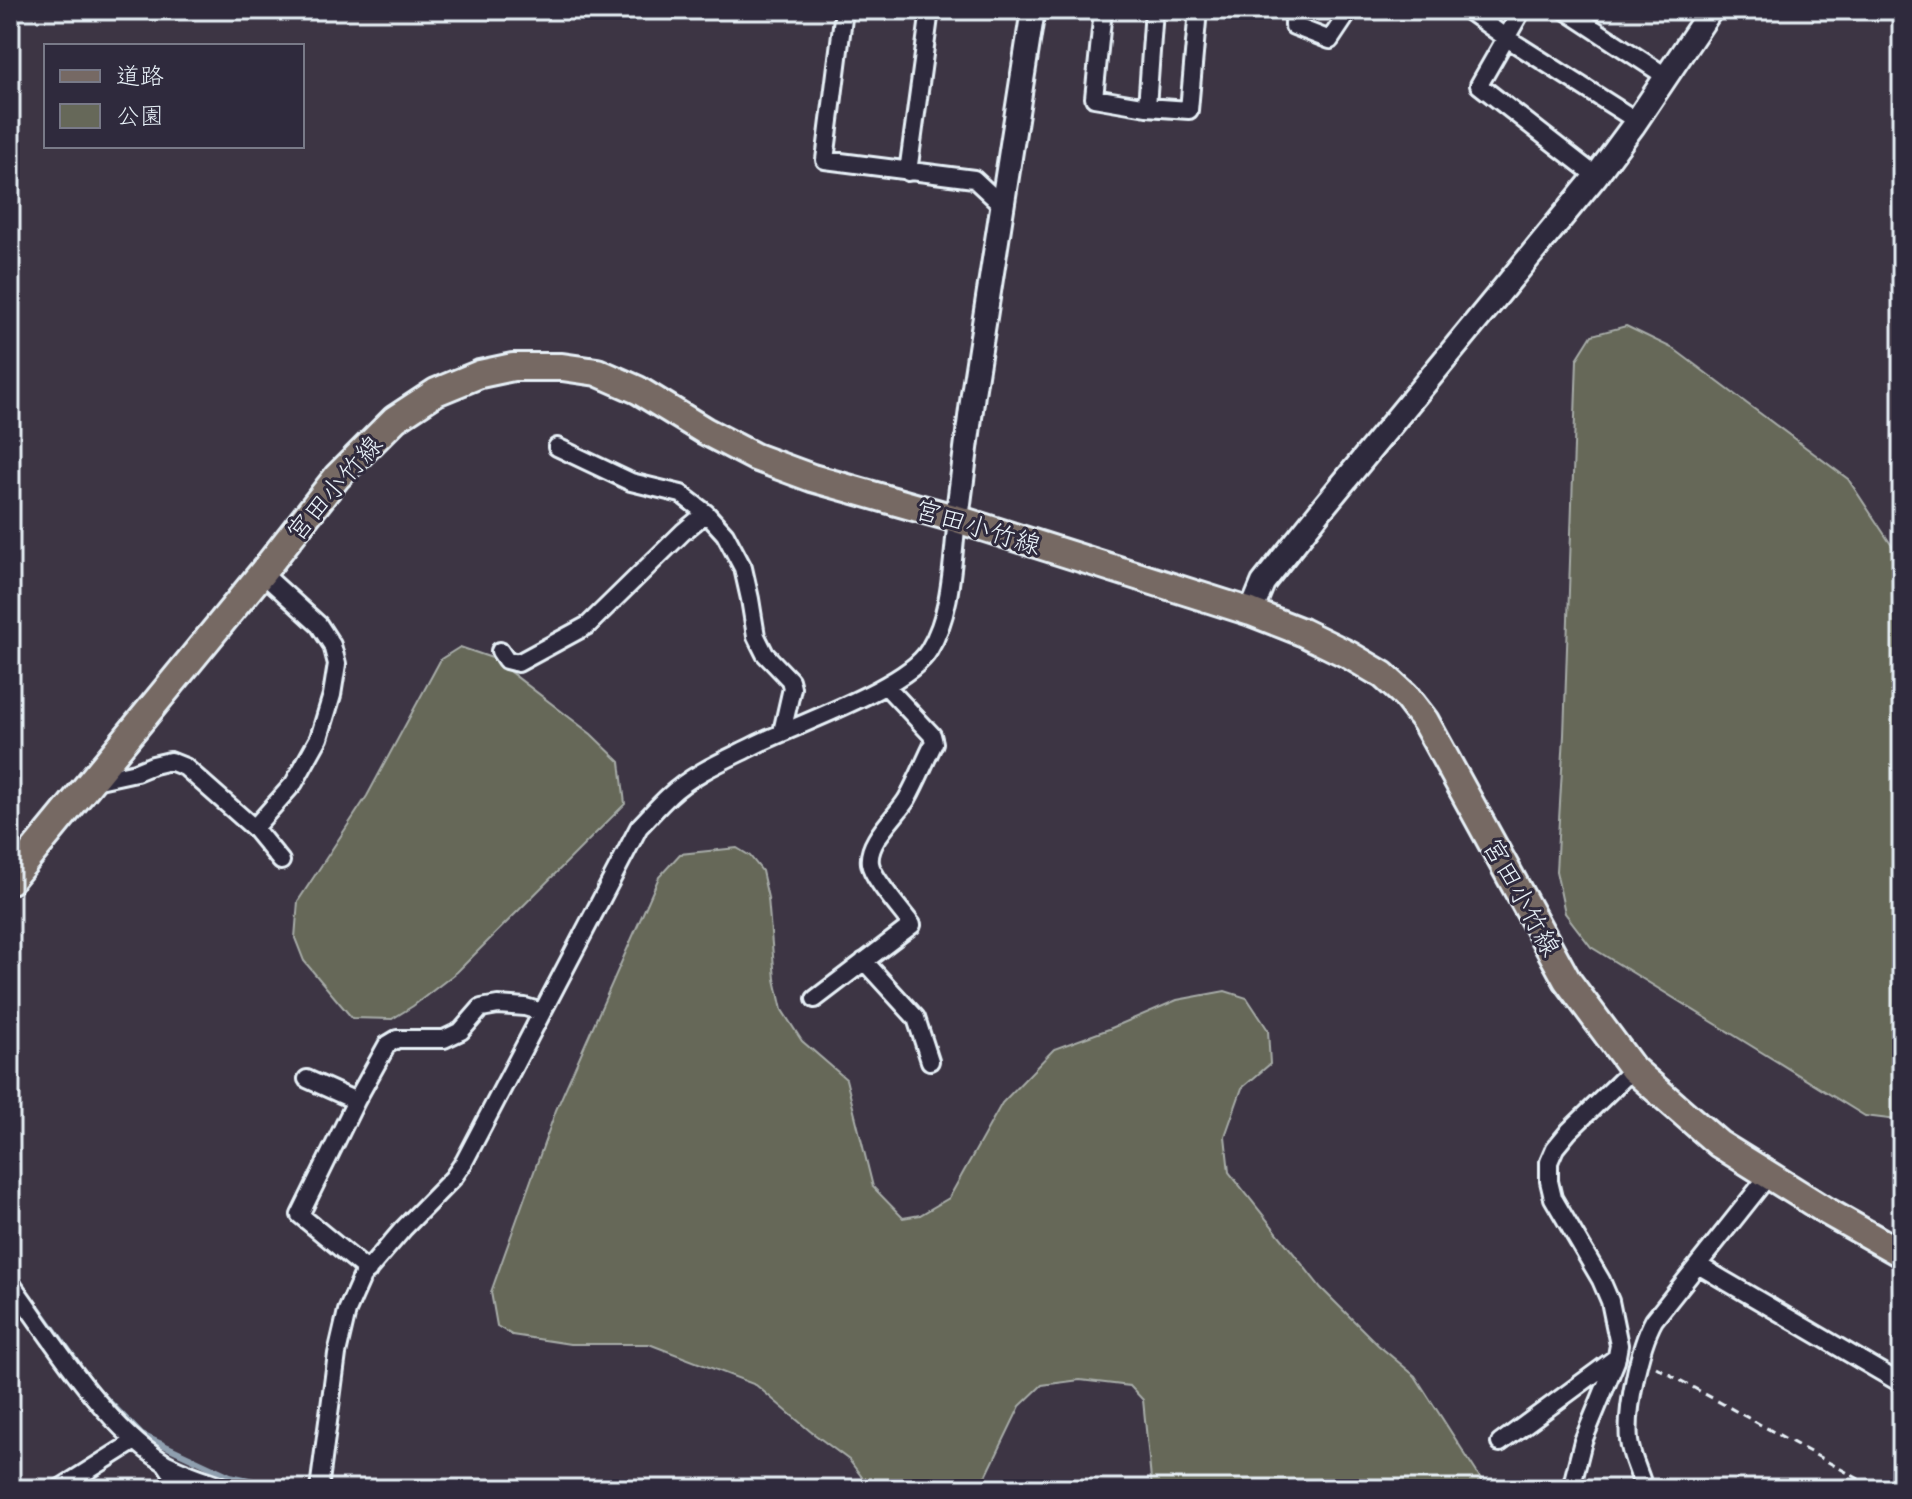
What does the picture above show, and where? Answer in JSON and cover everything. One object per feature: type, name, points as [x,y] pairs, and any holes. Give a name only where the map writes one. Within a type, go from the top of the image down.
[{"type":"main road","name":"宮田小竹線","points":[[10,880],[337,477],[395,419],[436,392],[480,374],[513,367],[562,367],[597,372],[638,390],[755,457],[812,478],[957,519],[1251,612],[1302,632],[1383,675],[1405,695],[1425,721],[1567,980],[1633,1069],[1719,1144],[1828,1212],[1901,1251]]},
{"type":"street","points":[[844,10],[825,160],[974,179],[1003,206]]},
{"type":"street","points":[[908,172],[930,10]]},
{"type":"street","points":[[319,1489],[337,1354],[347,1311],[362,1277],[458,1170],[639,827],[671,794],[697,776],[753,745],[886,686],[928,653],[939,631],[948,596],[973,394],[1033,10]]},
{"type":"street","points":[[1103,10],[1094,98],[1189,110],[1198,10]]},
{"type":"street","points":[[1147,107],[1154,10]]},
{"type":"street","points":[[1294,10],[1294,26],[1330,40],[1350,10]]},
{"type":"street","points":[[1467,10],[1637,121]]},
{"type":"street","points":[[1522,10],[1479,85],[1596,176]]},
{"type":"street","points":[[1565,10],[1667,77]]},
{"type":"street","points":[[1251,612],[1263,583],[1596,176],[1711,10]]},
{"type":"street","points":[[557,447],[631,482],[681,494],[706,513],[725,534],[743,568],[756,636],[765,654],[790,680],[792,688],[782,732]]},
{"type":"street","points":[[500,651],[506,660],[518,663],[588,625],[706,513]]},
{"type":"street","points":[[254,828],[294,783],[319,738],[332,695],[337,664],[332,645],[319,625],[262,573]]},
{"type":"street","points":[[815,999],[912,925],[877,878],[870,865],[871,855],[877,840],[906,799],[934,743],[932,735],[886,686]]},
{"type":"street","points":[[90,782],[170,761],[185,767],[254,828],[281,861]]},
{"type":"street","points":[[864,961],[916,1018],[930,1061]]},
{"type":"street","points":[[368,1271],[300,1215],[387,1045],[397,1039],[444,1039],[461,1031],[481,1008],[498,1005],[542,1012]]},
{"type":"street","points":[[1571,1489],[1583,1441],[1619,1345],[1610,1301],[1601,1280],[1553,1198],[1549,1162],[1555,1148],[1569,1131],[1633,1069]]},
{"type":"street","points":[[307,1079],[356,1101]]},
{"type":"street","points":[[1644,1489],[1629,1443],[1630,1412],[1641,1351],[1654,1320],[1769,1175]]},
{"type":"street","points":[[1698,1265],[1902,1384]]},
{"type":"street","points":[[10,1282],[91,1392],[135,1441],[164,1462],[230,1489]]},
{"type":"street","points":[[1500,1443],[1617,1357],[1641,1351]]},
{"type":"street","points":[[59,1489],[135,1441]]},
{"type":"street","points":[[164,1462],[183,1489]]},
{"type":"path","points":[[1641,1351],[1877,1489]]},
{"type":"green space","points":[[1626,326],[1674,349],[1848,479],[1902,561],[1902,1116],[1897,1120],[1865,1116],[1591,947],[1565,913],[1556,871],[1564,735],[1577,359],[1592,335]]},
{"type":"green space","points":[[460,647],[492,658],[591,734],[620,762],[625,804],[457,972],[392,1019],[352,1018],[304,961],[295,938],[298,901],[367,796],[441,659]]},
{"type":"green space","points":[[737,848],[750,856],[762,871],[768,898],[775,979],[782,1010],[802,1041],[846,1079],[873,1187],[903,1218],[920,1215],[949,1198],[1002,1103],[1054,1049],[1177,1000],[1225,991],[1247,998],[1268,1030],[1270,1064],[1242,1088],[1225,1136],[1229,1172],[1321,1288],[1378,1345],[1415,1376],[1481,1479],[1481,1489],[1152,1489],[1143,1400],[1130,1386],[1080,1380],[1042,1385],[1020,1406],[980,1489],[871,1489],[849,1460],[756,1385],[649,1344],[570,1344],[512,1335],[497,1326],[491,1292],[556,1110],[659,877],[680,854]]},
{"type":"waterway","points":[[10,1268],[20,1282]]},
{"type":"waterway","points":[[38,1307],[78,1363]]},
{"type":"waterway","points":[[96,1388],[142,1435],[230,1476],[292,1489]]}]
